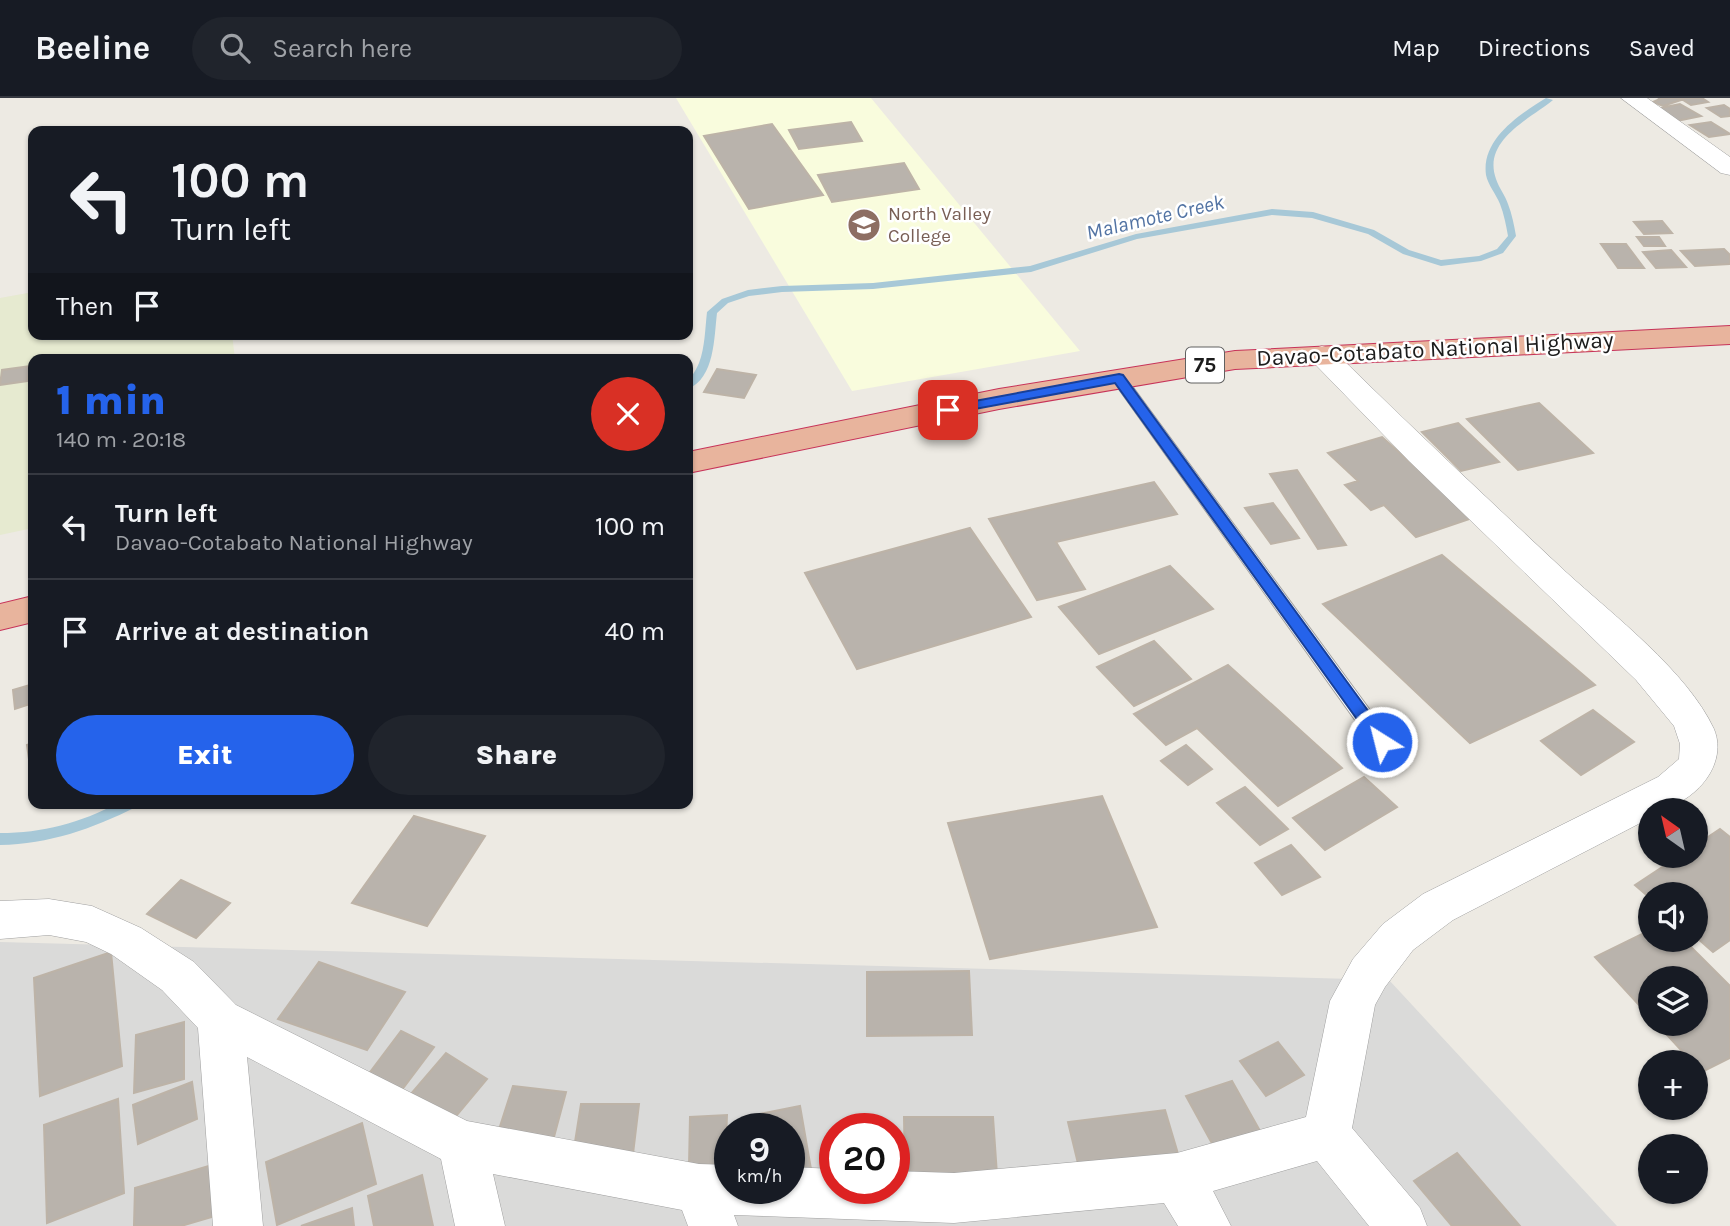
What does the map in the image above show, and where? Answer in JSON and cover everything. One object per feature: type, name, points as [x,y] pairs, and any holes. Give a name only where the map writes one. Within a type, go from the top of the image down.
[{"type":"highway","name":"Davao-Cotabato National Highway","points":[[693,462],[999,399],[1235,360],[1730,335]]},
{"type":"highway","points":[[0,617],[28,611]]},
{"type":"street","points":[[1632,98],[1730,168]]},
{"type":"street","points":[[1322,355],[1420,454],[1649,670],[1683,710],[1698,733],[1700,755],[1694,768],[1672,788],[1438,907],[1398,937],[1369,973],[1353,1001],[1326,1135]]},
{"type":"street","points":[[0,920],[49,917],[92,925],[126,941],[178,976],[220,1020],[462,1144],[706,1208],[960,1212],[1177,1177],[1326,1135]]},
{"type":"street","points":[[220,1020],[238,1226]]},
{"type":"street","points":[[1326,1135],[1402,1226]]},
{"type":"street","points":[[462,1144],[480,1226]]},
{"type":"street","points":[[1177,1177],[1206,1226]]},
{"type":"lane","points":[[1119,378],[1382,742]]},
{"type":"shaded area","name":"North Valley College","points":[[676,98],[871,98],[1080,351],[852,391]]},
{"type":"shaded area","points":[[28,293],[28,340],[233,340],[234,354],[28,354],[28,529],[0,535],[0,298]]},
{"type":"shaded area","points":[[0,942],[1389,980],[1617,1226],[0,1226]]},
{"type":"building","points":[[1658,98],[1681,100],[1663,106],[1653,102],[1660,99]]},
{"type":"building","points":[[1680,98],[1702,98],[1708,102],[1691,105]]},
{"type":"building","points":[[1680,104],[1701,116],[1677,121],[1655,109]]},
{"type":"building","points":[[1724,105],[1730,109],[1730,116],[1721,117],[1707,108]]},
{"type":"building","points":[[851,122],[862,141],[799,149],[789,130]]},
{"type":"building","points":[[1711,122],[1730,134],[1709,137],[1690,125]]},
{"type":"building","points":[[772,124],[823,195],[749,209],[704,136]]},
{"type":"building","points":[[904,163],[919,189],[832,202],[818,175]]},
{"type":"building","points":[[1662,221],[1672,233],[1644,234],[1634,222]]},
{"type":"building","points":[[1637,237],[1659,237],[1665,246],[1644,246]]},
{"type":"building","points":[[1601,244],[1626,244],[1644,268],[1618,268]]},
{"type":"building","points":[[1724,249],[1730,255],[1730,264],[1695,266],[1681,251]]},
{"type":"building","points":[[1671,250],[1686,267],[1656,268],[1643,252]]},
{"type":"building","points":[[28,366],[27,381],[0,385],[2,370]]},
{"type":"building","points":[[717,369],[756,375],[744,398],[704,392]]},
{"type":"building","points":[[1539,403],[1593,453],[1518,470],[1467,419]]},
{"type":"building","points":[[1458,423],[1499,462],[1461,471],[1422,432]]},
{"type":"building","points":[[1382,437],[1472,518],[1416,537],[1384,505],[1371,510],[1345,485],[1358,481],[1328,453]]},
{"type":"building","points":[[1297,470],[1346,545],[1318,549],[1270,474]]},
{"type":"building","points":[[1154,482],[1177,514],[1056,542],[1085,589],[1037,600],[989,519]]},
{"type":"building","points":[[1273,503],[1299,538],[1271,544],[1245,508]]},
{"type":"building","points":[[970,528],[1031,617],[857,669],[805,573]]},
{"type":"building","points":[[1442,555],[1595,685],[1470,743],[1323,604]]},
{"type":"building","points":[[1170,566],[1213,609],[1099,654],[1059,607]]},
{"type":"building","points":[[1154,641],[1191,679],[1134,706],[1097,667]]},
{"type":"building","points":[[1228,665],[1342,768],[1278,806],[1197,728],[1166,745],[1134,714]]},
{"type":"building","points":[[28,686],[28,705],[15,709],[13,690]]},
{"type":"building","points":[[1593,710],[1634,742],[1581,775],[1541,741]]},
{"type":"building","points":[[1186,745],[1212,769],[1188,785],[1161,761]]},
{"type":"building","points":[[1364,777],[1397,807],[1325,850],[1293,818]]},
{"type":"building","points":[[1245,787],[1288,829],[1260,845],[1217,803]]},
{"type":"building","points":[[1102,796],[1157,927],[990,959],[948,823]]},
{"type":"building","points":[[414,816],[485,836],[427,926],[352,903]]},
{"type":"building","points":[[1720,829],[1730,837],[1730,940],[1713,952],[1708,948],[1708,882],[1640,882],[1661,868],[1708,868],[1708,837]]},
{"type":"building","points":[[1291,845],[1320,877],[1282,895],[1255,863]]},
{"type":"building","points":[[181,880],[230,903],[196,938],[147,914]]},
{"type":"building","points":[[1638,936],[1638,952],[1696,952],[1730,986],[1730,1058],[1708,1069],[1708,1050],[1681,1050],[1668,1036],[1708,1036],[1708,966],[1638,966],[1638,1004],[1595,957]]},
{"type":"building","points":[[111,952],[122,1066],[40,1096],[34,978]]},
{"type":"building","points":[[319,962],[405,992],[367,1050],[278,1019]]},
{"type":"building","points":[[969,971],[972,1035],[867,1036],[867,972]]},
{"type":"building","points":[[184,1022],[184,1079],[134,1093],[136,1035]]},
{"type":"building","points":[[401,1031],[434,1047],[398,1095],[365,1079]]},
{"type":"building","points":[[1278,1042],[1304,1075],[1266,1096],[1240,1061]]},
{"type":"building","points":[[446,1053],[487,1079],[452,1121],[410,1095]]},
{"type":"building","points":[[1232,1081],[1260,1131],[1214,1147],[1186,1096]]},
{"type":"building","points":[[192,1082],[197,1119],[138,1144],[133,1105]]},
{"type":"building","points":[[513,1086],[566,1092],[551,1148],[495,1142]]},
{"type":"building","points":[[118,1099],[124,1193],[47,1223],[44,1125]]},
{"type":"building","points":[[581,1104],[639,1104],[632,1162],[572,1161]]},
{"type":"building","points":[[800,1106],[801,1113],[764,1113]]},
{"type":"building","points":[[1165,1110],[1181,1164],[1081,1176],[1068,1122]]},
{"type":"building","points":[[714,1116],[714,1165],[689,1166],[690,1117]]},
{"type":"building","points":[[910,1117],[993,1117],[997,1175],[910,1175]]},
{"type":"building","points":[[362,1123],[376,1184],[277,1225],[266,1162]]},
{"type":"building","points":[[805,1135],[812,1175],[805,1176]]},
{"type":"building","points":[[1457,1153],[1520,1226],[1452,1226],[1414,1181]]},
{"type":"building","points":[[215,1164],[215,1216],[181,1226],[134,1226],[135,1188]]},
{"type":"building","points":[[422,1175],[433,1226],[374,1226],[368,1196]]},
{"type":"building","points":[[352,1208],[354,1226],[301,1226]]},
{"type":"waterway","name":"Malamote Creek","points":[[693,381],[704,362],[712,312],[725,301],[748,293],[873,286],[1031,269],[1136,237],[1272,212],[1313,215],[1371,232],[1406,252],[1441,263],[1481,258],[1500,251],[1512,236],[1505,208],[1490,173],[1494,149],[1509,129],[1549,100]]},
{"type":"waterway","name":"Malamote Creek","points":[[0,839],[35,837],[68,830],[119,809]]},
{"type":"place","name":"North Valley College","points":[[864,225]]},
{"type":"route","points":[[948,410],[1119,378],[1382,742]]}]
